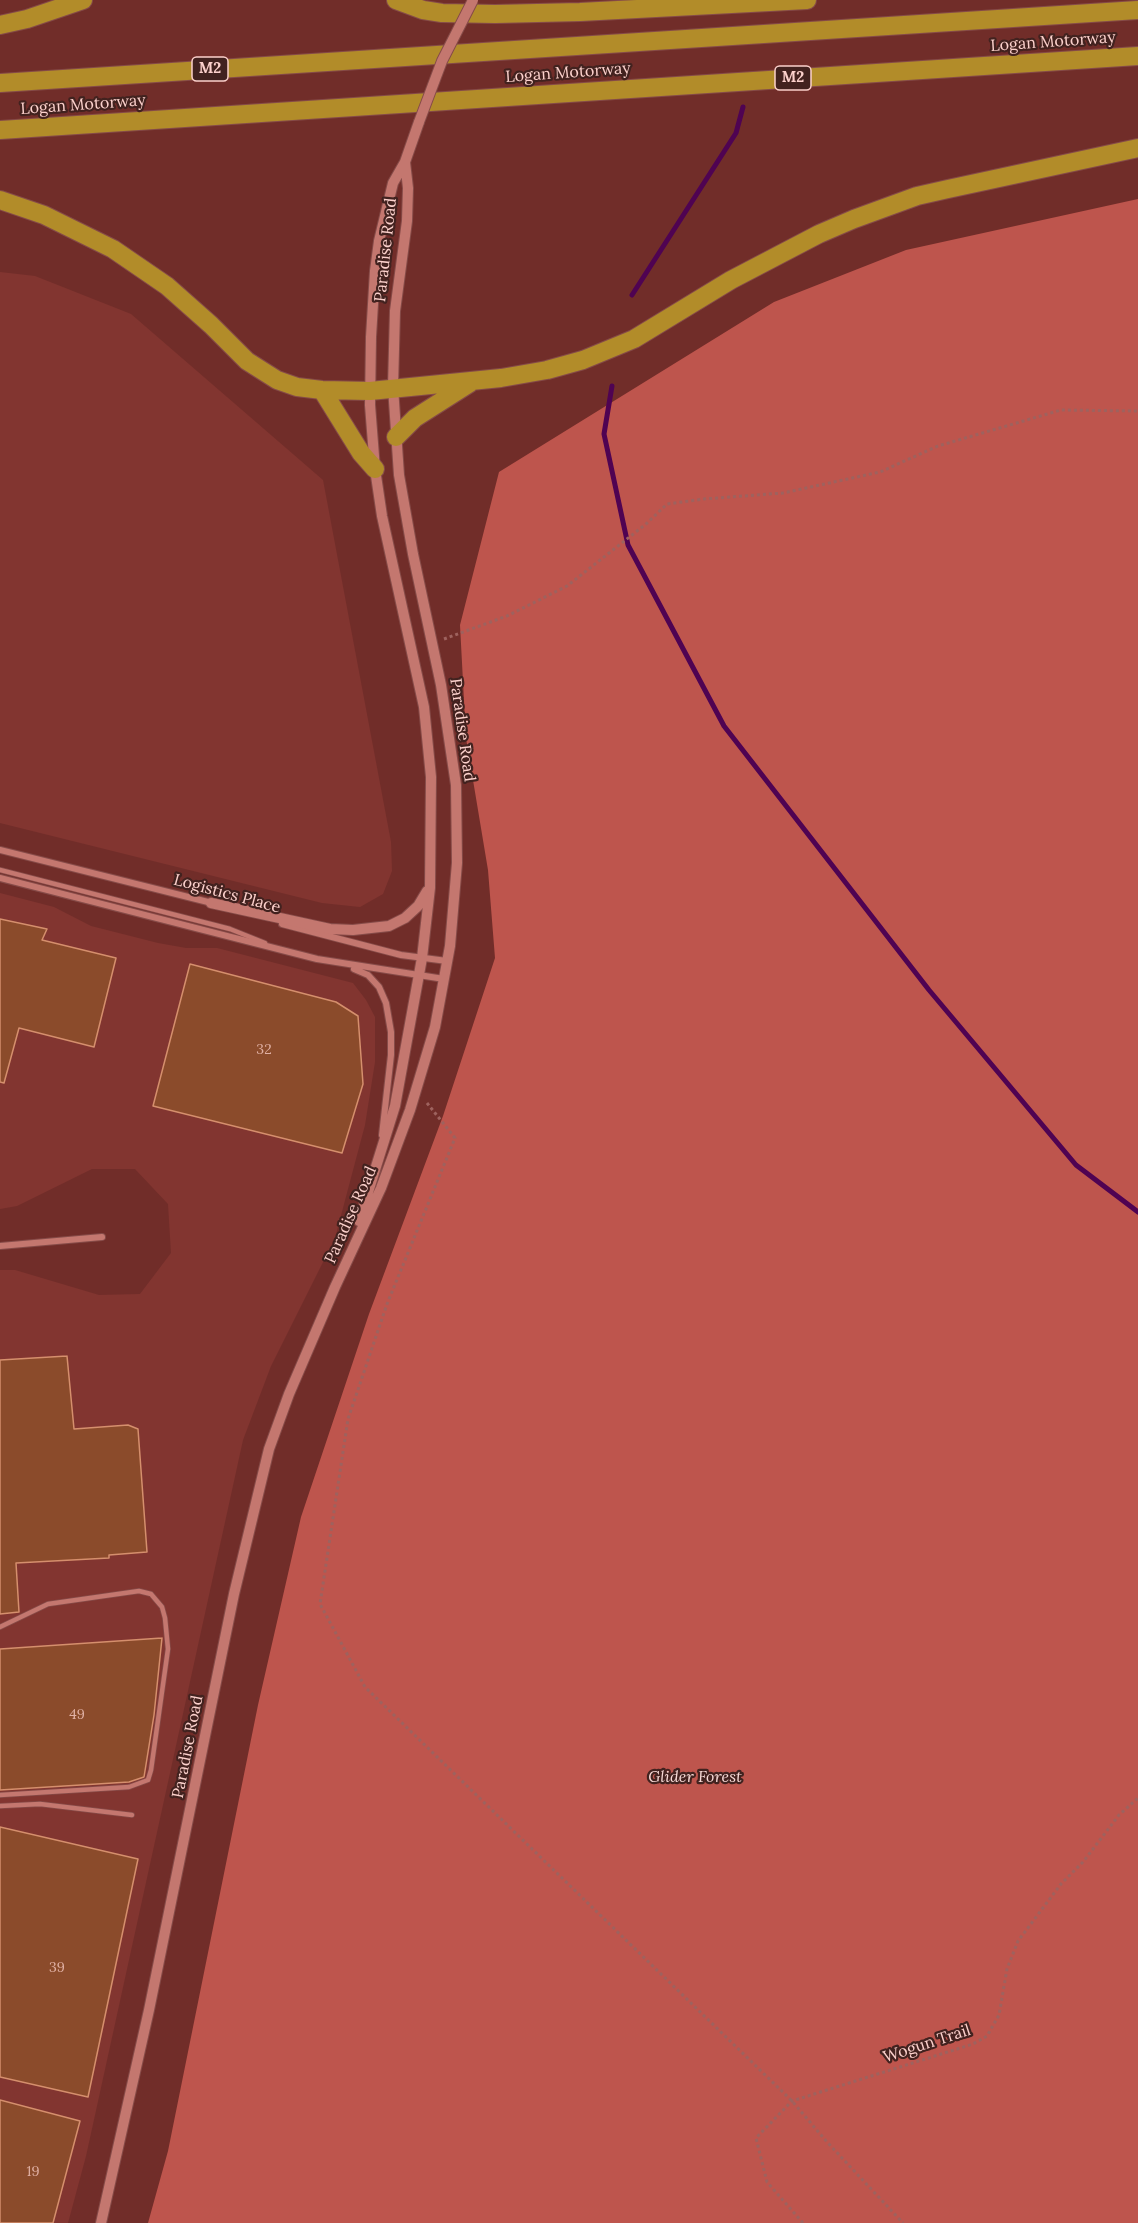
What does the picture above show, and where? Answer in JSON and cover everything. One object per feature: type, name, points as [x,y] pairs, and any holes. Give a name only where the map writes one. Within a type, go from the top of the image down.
[{"type":"highway","points":[[0,25],[27,19],[83,0]]},
{"type":"highway","points":[[396,0],[423,10],[442,13],[495,14],[580,12],[807,0]]},
{"type":"highway","name":"Logan Motorway","points":[[0,83],[1138,10]]},
{"type":"highway","name":"Logan Motorway","points":[[0,129],[1138,56]]},
{"type":"highway","points":[[0,200],[44,215],[113,249],[167,286],[211,325],[247,362],[277,380],[297,387],[322,390],[370,391],[393,387],[472,382],[547,370],[582,360],[634,339],[731,280],[819,234],[888,206],[948,189],[1138,148]]},
{"type":"highway","points":[[396,437],[415,418],[472,382]]},
{"type":"highway","points":[[322,390],[361,453],[375,469]]},
{"type":"street","name":"Paradise Road","points":[[335,1287],[395,1106],[422,958],[430,888],[431,777],[424,707],[394,575],[375,469],[370,391],[376,261],[393,183],[405,162],[442,61],[473,0]]},
{"type":"street","name":"Paradise Road","points":[[101,2223],[149,2010],[234,1594],[273,1438],[289,1394],[335,1287],[381,1188],[416,1090],[435,1027],[447,961],[457,863],[456,784],[443,696],[404,502],[393,387],[395,311],[407,221],[408,188],[405,162]]},
{"type":"street","name":"Logistics Place","points":[[0,850],[211,903],[330,937],[422,958],[447,961]]},
{"type":"street","name":"Logistics Place","points":[[0,878],[284,951],[347,965],[444,980]]},
{"type":"street","points":[[211,903],[330,928],[353,930],[389,926],[405,918],[418,906],[430,888]]},
{"type":"street","points":[[347,965],[368,975],[379,987],[386,1003],[391,1032],[391,1055],[378,1163]]},
{"type":"street","points":[[0,1246],[102,1237]]},
{"type":"lane","name":"Logistics Place","points":[[0,870],[230,929],[284,951]]},
{"type":"lane","points":[[0,1627],[48,1604],[139,1591],[151,1594],[162,1607],[168,1649],[148,1780],[129,1787],[0,1795]]},
{"type":"lane","points":[[0,1806],[40,1804],[132,1815]]},
{"type":"path","points":[[432,644],[507,616],[567,586],[646,524],[667,504],[783,493],[880,472],[938,446],[1061,410],[1138,411]]},
{"type":"path","points":[[416,1090],[455,1138],[387,1304],[348,1419],[320,1604],[365,1687],[792,2101],[903,2223]]},
{"type":"path","name":"Wogun Trail","points":[[792,2101],[973,2044],[987,2036],[999,2015],[1007,1969],[1018,1941],[1061,1884],[1083,1862],[1119,1815],[1138,1798]]},
{"type":"path","points":[[792,2101],[756,2138],[767,2182],[803,2223]]},
{"type":"shaded area","points":[[0,272],[35,276],[131,314],[323,480],[391,842],[392,871],[383,894],[360,907],[322,903],[0,823]]},
{"type":"shaded area","points":[[0,893],[54,907],[91,926],[186,948],[217,948],[353,983],[375,1017],[375,1062],[365,1125],[335,1238],[271,1366],[243,1440],[86,2156],[68,2223],[0,2223],[0,1270],[15,1270],[99,1295],[140,1294],[171,1253],[168,1204],[135,1169],[92,1169],[17,1206],[0,1209]]},
{"type":"green space","name":"Glider Forest","points":[[1138,199],[1138,2223],[148,2223],[168,2151],[258,1705],[301,1517],[369,1314],[443,1116],[495,958],[488,870],[466,738],[460,625],[499,472],[774,302],[906,250]]},
{"type":"building","points":[[0,919],[47,929],[42,940],[116,958],[94,1047],[19,1028],[4,1083],[0,1082]]},
{"type":"building","points":[[190,964],[336,1002],[358,1016],[363,1084],[342,1153],[153,1106]]},
{"type":"building","points":[[67,1356],[74,1429],[128,1425],[138,1429],[147,1552],[109,1555],[109,1558],[16,1563],[19,1612],[0,1614],[0,1360]]},
{"type":"building","points":[[162,1638],[154,1715],[144,1777],[129,1782],[0,1790],[0,1649]]},
{"type":"building","points":[[0,1827],[138,1859],[88,2097],[0,2077]]},
{"type":"building","points":[[0,2100],[80,2121],[53,2223],[0,2223]]},
{"type":"waterway","points":[[632,295],[736,133],[743,107]]},
{"type":"waterway","points":[[612,386],[604,434],[628,545],[724,726],[929,990],[1076,1165],[1138,1212]]}]
